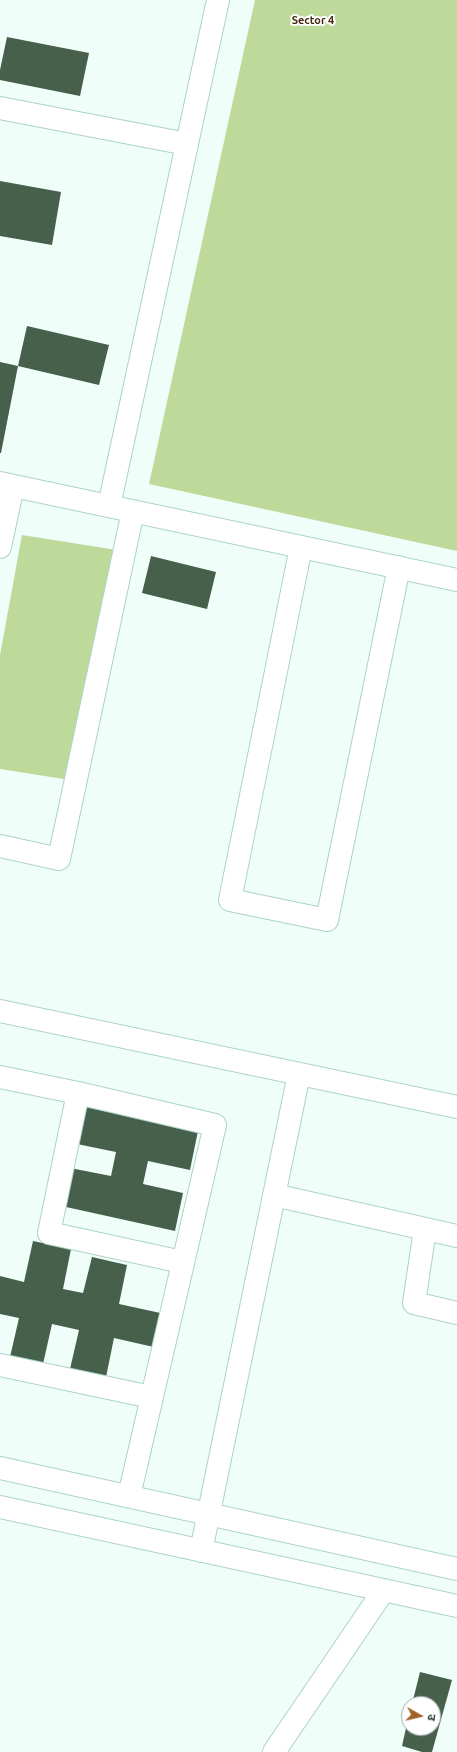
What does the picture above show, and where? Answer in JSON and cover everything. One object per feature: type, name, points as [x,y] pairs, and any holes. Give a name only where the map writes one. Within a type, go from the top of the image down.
[{"type":"street","points":[[109,506],[218,0]]},
{"type":"street","points":[[0,108],[187,144]]},
{"type":"street","points":[[0,547],[6,484],[457,580]]},
{"type":"street","points":[[0,846],[59,859],[133,511]]},
{"type":"street","points":[[301,546],[230,900],[327,920],[399,567]]},
{"type":"street","points":[[0,1011],[457,1107]]},
{"type":"street","points":[[201,1551],[299,1074]]},
{"type":"street","points":[[0,1076],[215,1125],[182,1262],[129,1496]]},
{"type":"street","points":[[78,1093],[48,1233],[182,1262]]},
{"type":"street","points":[[274,1195],[457,1236]]},
{"type":"street","points":[[425,1229],[414,1303],[457,1313]]},
{"type":"street","points":[[0,1365],[151,1397]]},
{"type":"street","points":[[0,1468],[457,1569]]},
{"type":"street","points":[[0,1507],[457,1606]]},
{"type":"street","points":[[274,1752],[384,1590]]},
{"type":"green space","points":[[255,0],[457,0],[457,551],[149,484]]},
{"type":"green space","points":[[22,535],[117,550],[70,780],[0,769],[0,655]]},
{"type":"building","points":[[7,37],[89,53],[80,96],[0,80],[0,70]]},
{"type":"building","points":[[0,181],[61,192],[52,245],[0,236]]},
{"type":"building","points":[[27,326],[109,345],[99,385],[18,366]]},
{"type":"building","points":[[0,362],[18,366],[1,453],[0,453]]},
{"type":"building","points":[[151,556],[216,572],[207,609],[142,593]]},
{"type":"building","points":[[80,1106],[198,1131],[190,1170],[148,1161],[143,1184],[183,1193],[175,1231],[57,1205],[65,1167],[111,1176],[116,1152],[72,1143]]},
{"type":"building","points":[[33,1241],[71,1249],[63,1289],[83,1293],[92,1257],[127,1265],[119,1304],[165,1314],[158,1348],[114,1338],[106,1377],[70,1369],[79,1330],[52,1324],[43,1364],[10,1357],[19,1318],[0,1314],[0,1276],[24,1282]]},
{"type":"building","points":[[420,1672],[452,1680],[441,1720],[441,1696],[414,1696]]},
{"type":"building","points":[[404,1736],[436,1736],[432,1752],[422,1752],[402,1746]]},
{"type":"district","name":"Sector 4","points":[[313,20]]}]
